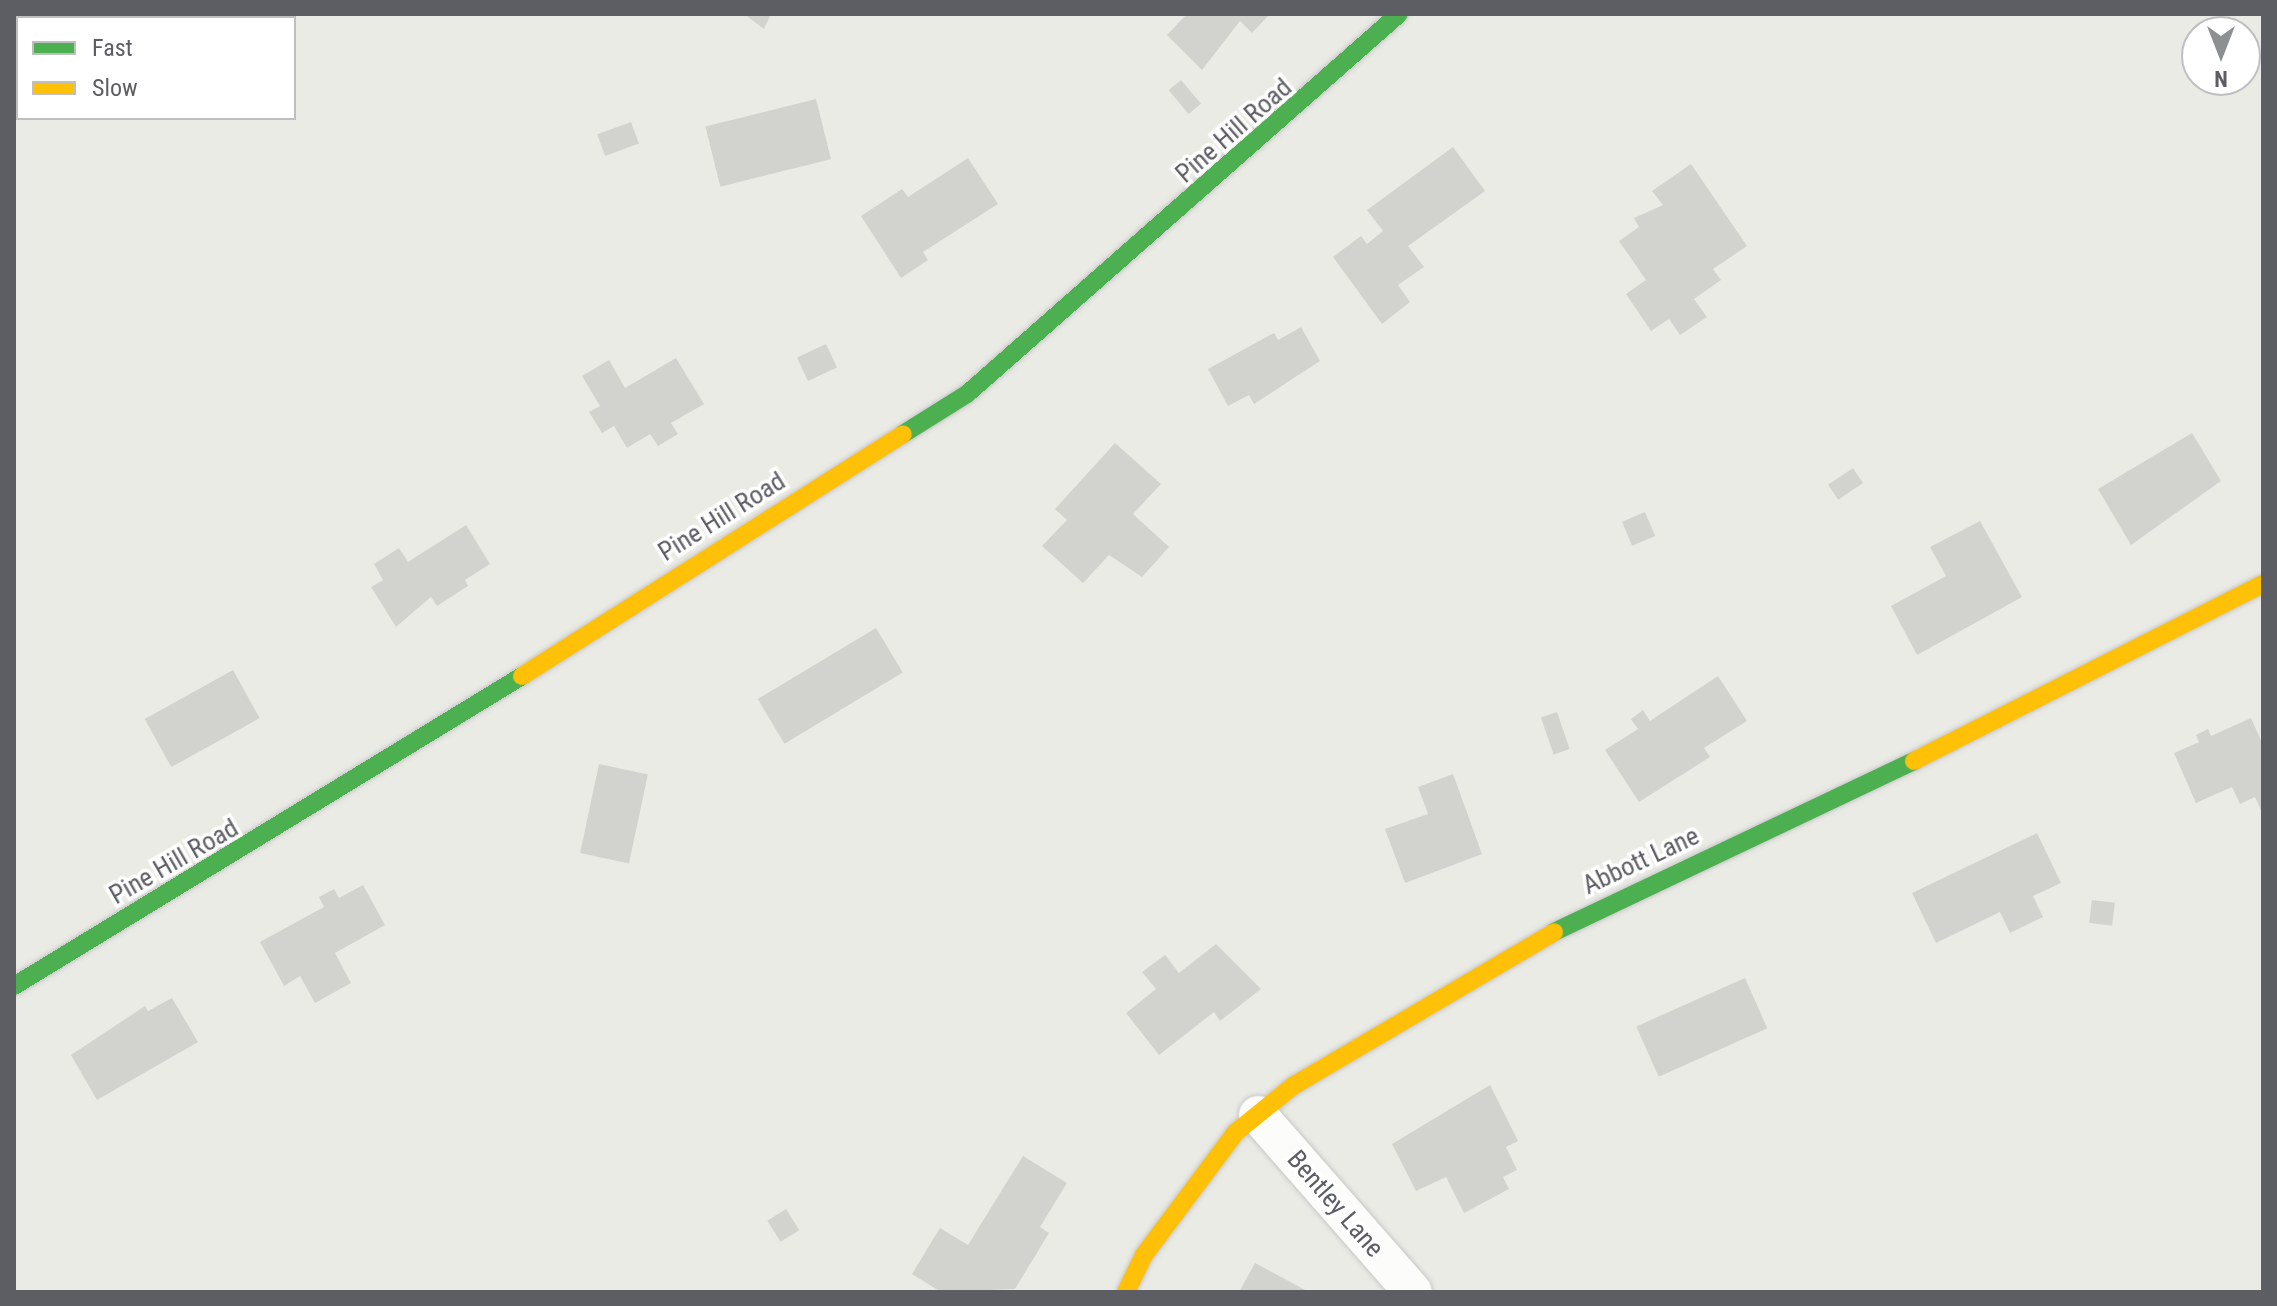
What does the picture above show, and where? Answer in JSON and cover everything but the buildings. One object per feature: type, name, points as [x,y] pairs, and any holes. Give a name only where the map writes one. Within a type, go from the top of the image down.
[{"type":"street","name":"Pine Hill Road","points":[[14,986],[271,835],[967,394],[1399,14]]},
{"type":"street","name":"Abbott Lane","points":[[1126,1292],[1144,1255],[1236,1132],[1517,949],[1996,723],[2263,584]]},
{"type":"street","name":"Bentley Lane","points":[[1258,1115],[1413,1292]]},
{"type":"traffic: fast","points":[[903,434],[967,394],[1399,14]]},
{"type":"traffic: fast","points":[[14,986],[522,676]]},
{"type":"traffic: fast","points":[[1554,932],[1914,761]]},
{"type":"traffic: slow","points":[[522,676],[903,434]]},
{"type":"traffic: slow","points":[[1914,761],[2263,584]]},
{"type":"traffic: slow","points":[[1126,1292],[1144,1255],[1236,1132],[1293,1086],[1554,932]]}]
